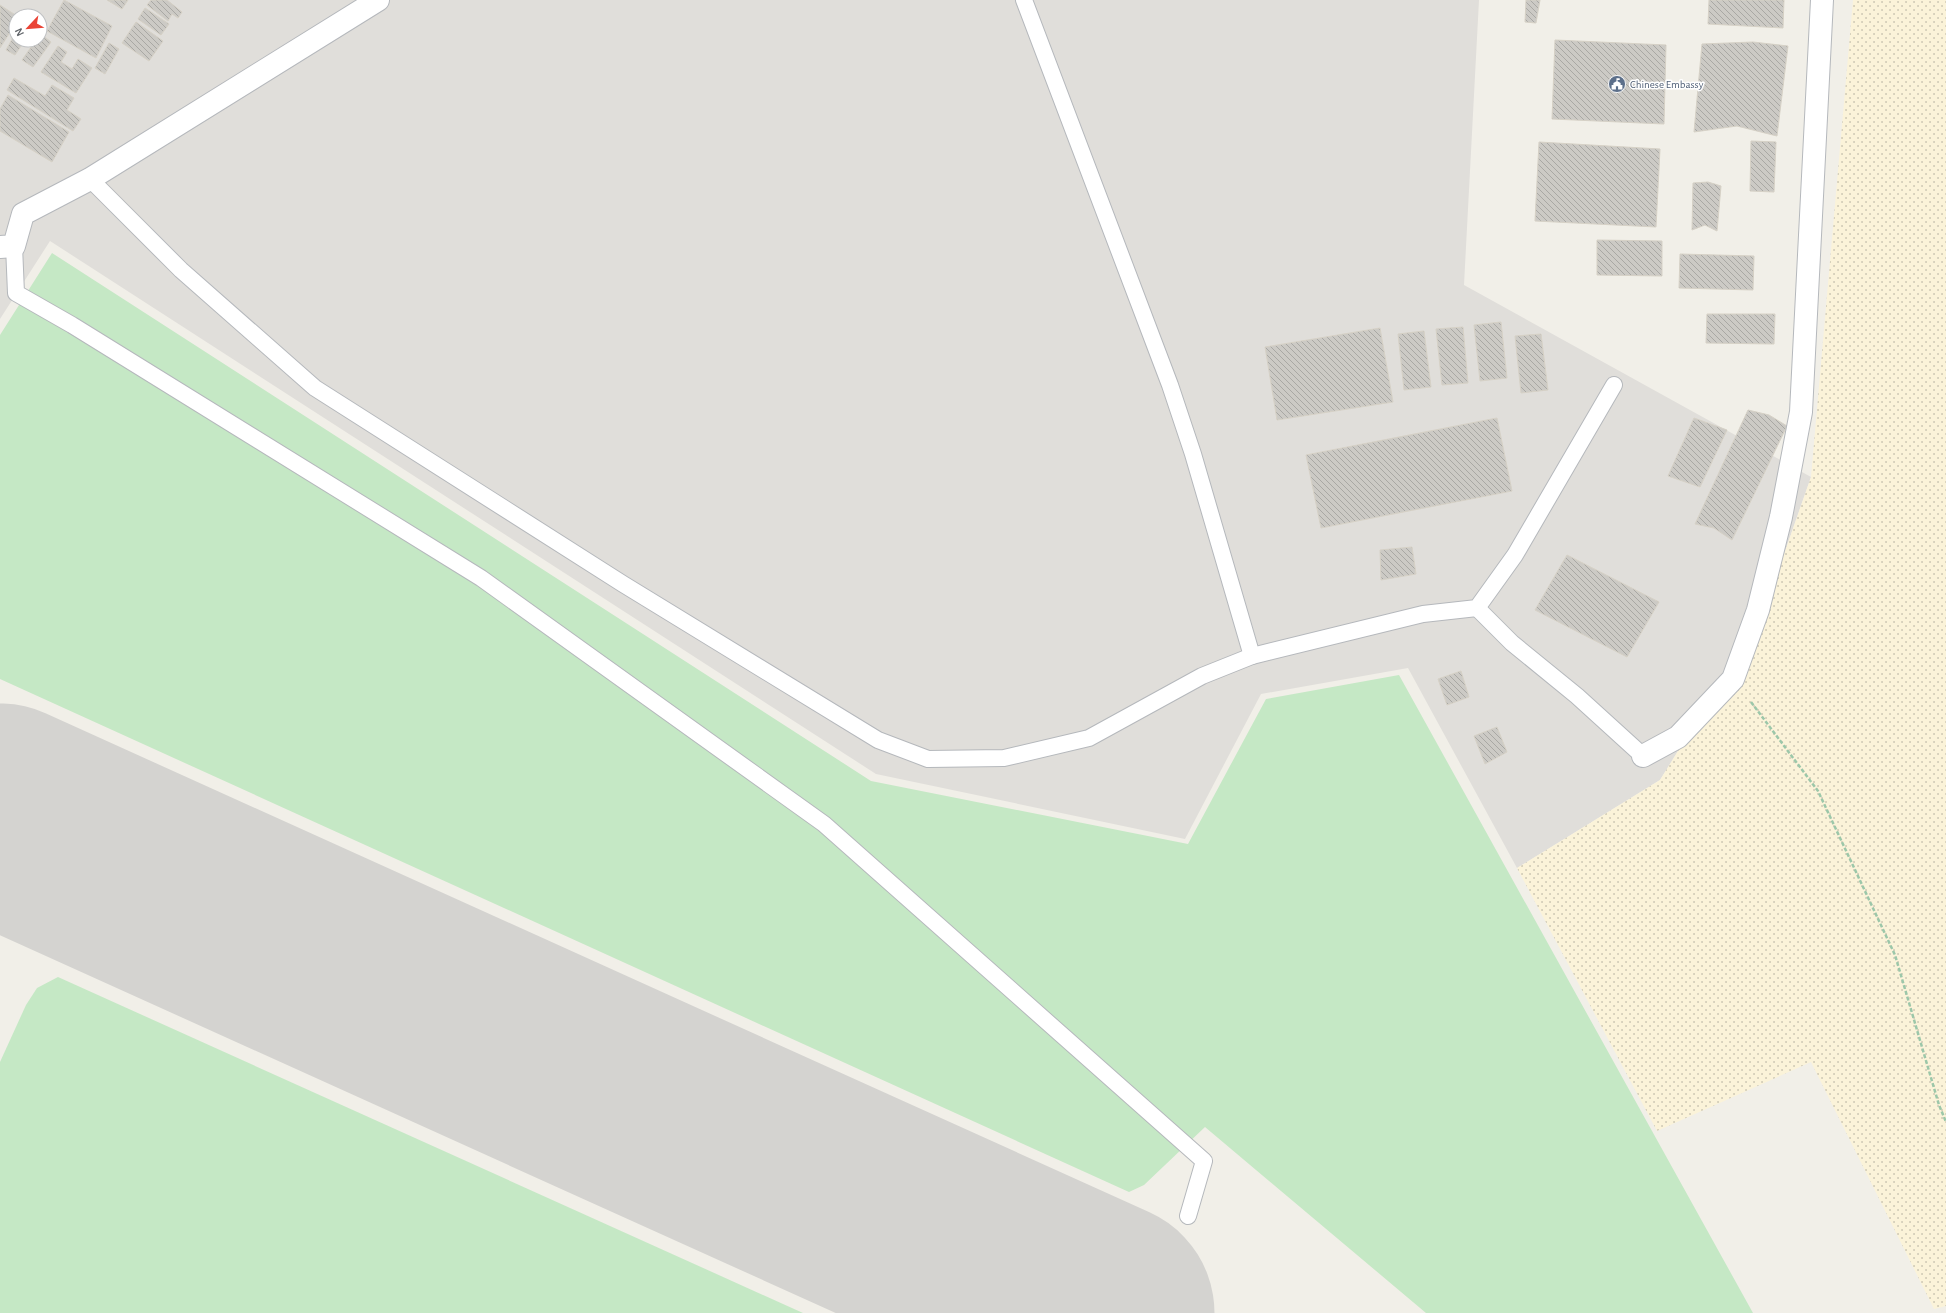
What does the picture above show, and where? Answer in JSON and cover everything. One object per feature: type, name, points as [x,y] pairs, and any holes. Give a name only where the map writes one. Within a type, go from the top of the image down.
[{"type":"street","points":[[7,247],[22,214],[90,178],[378,0]]},
{"type":"street","points":[[1643,756],[1678,737],[1733,679],[1758,610],[1781,517],[1801,412],[1822,0]]},
{"type":"lane","points":[[1024,0],[1170,385],[1193,454],[1252,656]]},
{"type":"lane","points":[[90,178],[182,270],[315,388],[623,584],[878,740],[928,759],[1004,758],[1089,738],[1202,676],[1252,656],[1423,614],[1477,608],[1515,555],[1614,385]]},
{"type":"lane","points":[[7,247],[16,293],[72,325],[481,578],[824,824],[1204,1161],[1188,1216]]},
{"type":"lane","points":[[1477,608],[1512,643],[1576,696],[1643,756]]},
{"type":"path","points":[[1733,679],[1818,791],[1894,955],[1938,1104],[1946,1122]]},
{"type":"shaded area","points":[[0,0],[1479,0],[1464,285],[1811,477],[1763,614],[1660,780],[1517,868],[1408,668],[1261,694],[1185,839],[876,774],[50,241],[0,319]]},
{"type":"green space","points":[[52,253],[871,781],[1188,844],[1266,699],[1399,675],[1753,1313],[1426,1313],[1205,1127],[1144,1185],[1129,1192],[0,679],[0,335]]},
{"type":"green space","points":[[58,977],[803,1313],[0,1313],[0,1062],[26,1005],[37,988]]},
{"type":"sand","points":[[1853,0],[1946,0],[1946,1306],[1934,1309],[1811,1062],[1657,1131],[1517,868],[1660,780],[1763,614],[1811,477]]},
{"type":"building","points":[[64,0],[112,26],[96,58],[48,32]]},
{"type":"building","points":[[107,0],[128,0],[122,9]]},
{"type":"building","points":[[151,0],[167,0],[182,12],[178,18],[172,14],[168,21],[147,5]]},
{"type":"building","points":[[1526,0],[1540,0],[1536,23],[1525,22]]},
{"type":"building","points":[[1709,0],[1784,0],[1783,28],[1708,24]]},
{"type":"building","points":[[0,5],[8,10],[8,36],[0,48]]},
{"type":"building","points":[[145,8],[169,24],[161,35],[138,19]]},
{"type":"building","points":[[136,22],[163,41],[149,61],[122,43]]},
{"type":"building","points":[[1555,40],[1666,45],[1664,124],[1552,119]]},
{"type":"building","points":[[1753,42],[1788,46],[1777,136],[1737,126],[1694,132],[1702,44]]},
{"type":"building","points":[[109,43],[119,49],[105,74],[95,68]]},
{"type":"building","points":[[8,46],[8,48],[20,48],[15,55],[6,50]]},
{"type":"building","points":[[58,46],[67,52],[61,62],[72,69],[78,59],[92,68],[76,93],[41,72]]},
{"type":"building","points":[[30,48],[47,48],[33,67],[22,60]]},
{"type":"building","points":[[14,78],[45,96],[52,85],[74,98],[67,110],[81,119],[73,131],[7,90]]},
{"type":"building","points":[[8,95],[69,132],[52,162],[0,131],[0,109]]},
{"type":"building","points":[[1751,141],[1776,142],[1774,192],[1750,191]]},
{"type":"building","points":[[1539,142],[1660,149],[1656,227],[1535,221]]},
{"type":"building","points":[[1708,182],[1721,186],[1717,231],[1705,225],[1692,230],[1693,183]]},
{"type":"building","points":[[1597,240],[1662,241],[1662,276],[1597,275]]},
{"type":"building","points":[[1680,254],[1754,256],[1753,290],[1679,288]]},
{"type":"building","points":[[1707,314],[1775,314],[1774,344],[1706,343]]},
{"type":"building","points":[[1501,322],[1507,378],[1480,381],[1474,325]]},
{"type":"building","points":[[1463,327],[1468,383],[1442,385],[1436,329]]},
{"type":"building","points":[[1380,328],[1393,402],[1277,420],[1265,347]]},
{"type":"building","points":[[1424,331],[1431,387],[1404,390],[1398,334]]},
{"type":"building","points":[[1541,334],[1548,390],[1521,393],[1515,336]]},
{"type":"building","points":[[1748,410],[1769,415],[1787,426],[1732,540],[1714,528],[1695,524]]},
{"type":"building","points":[[1497,418],[1512,491],[1321,528],[1306,455]]},
{"type":"building","points":[[1694,418],[1727,430],[1700,487],[1668,476]]},
{"type":"building","points":[[1412,547],[1416,574],[1381,580],[1380,550]]},
{"type":"building","points":[[1567,555],[1659,602],[1627,657],[1535,610]]},
{"type":"building","points":[[1461,671],[1469,697],[1447,705],[1438,679]]},
{"type":"building","points":[[1497,727],[1507,752],[1485,764],[1474,736]]},
{"type":"taxiway","points":[[1064,1313],[1071,1298]]},
{"type":"runway","points":[[0,814],[1104,1313]]},
{"type":"place","name":"Chinese Embassy","points":[[1617,84]]}]
